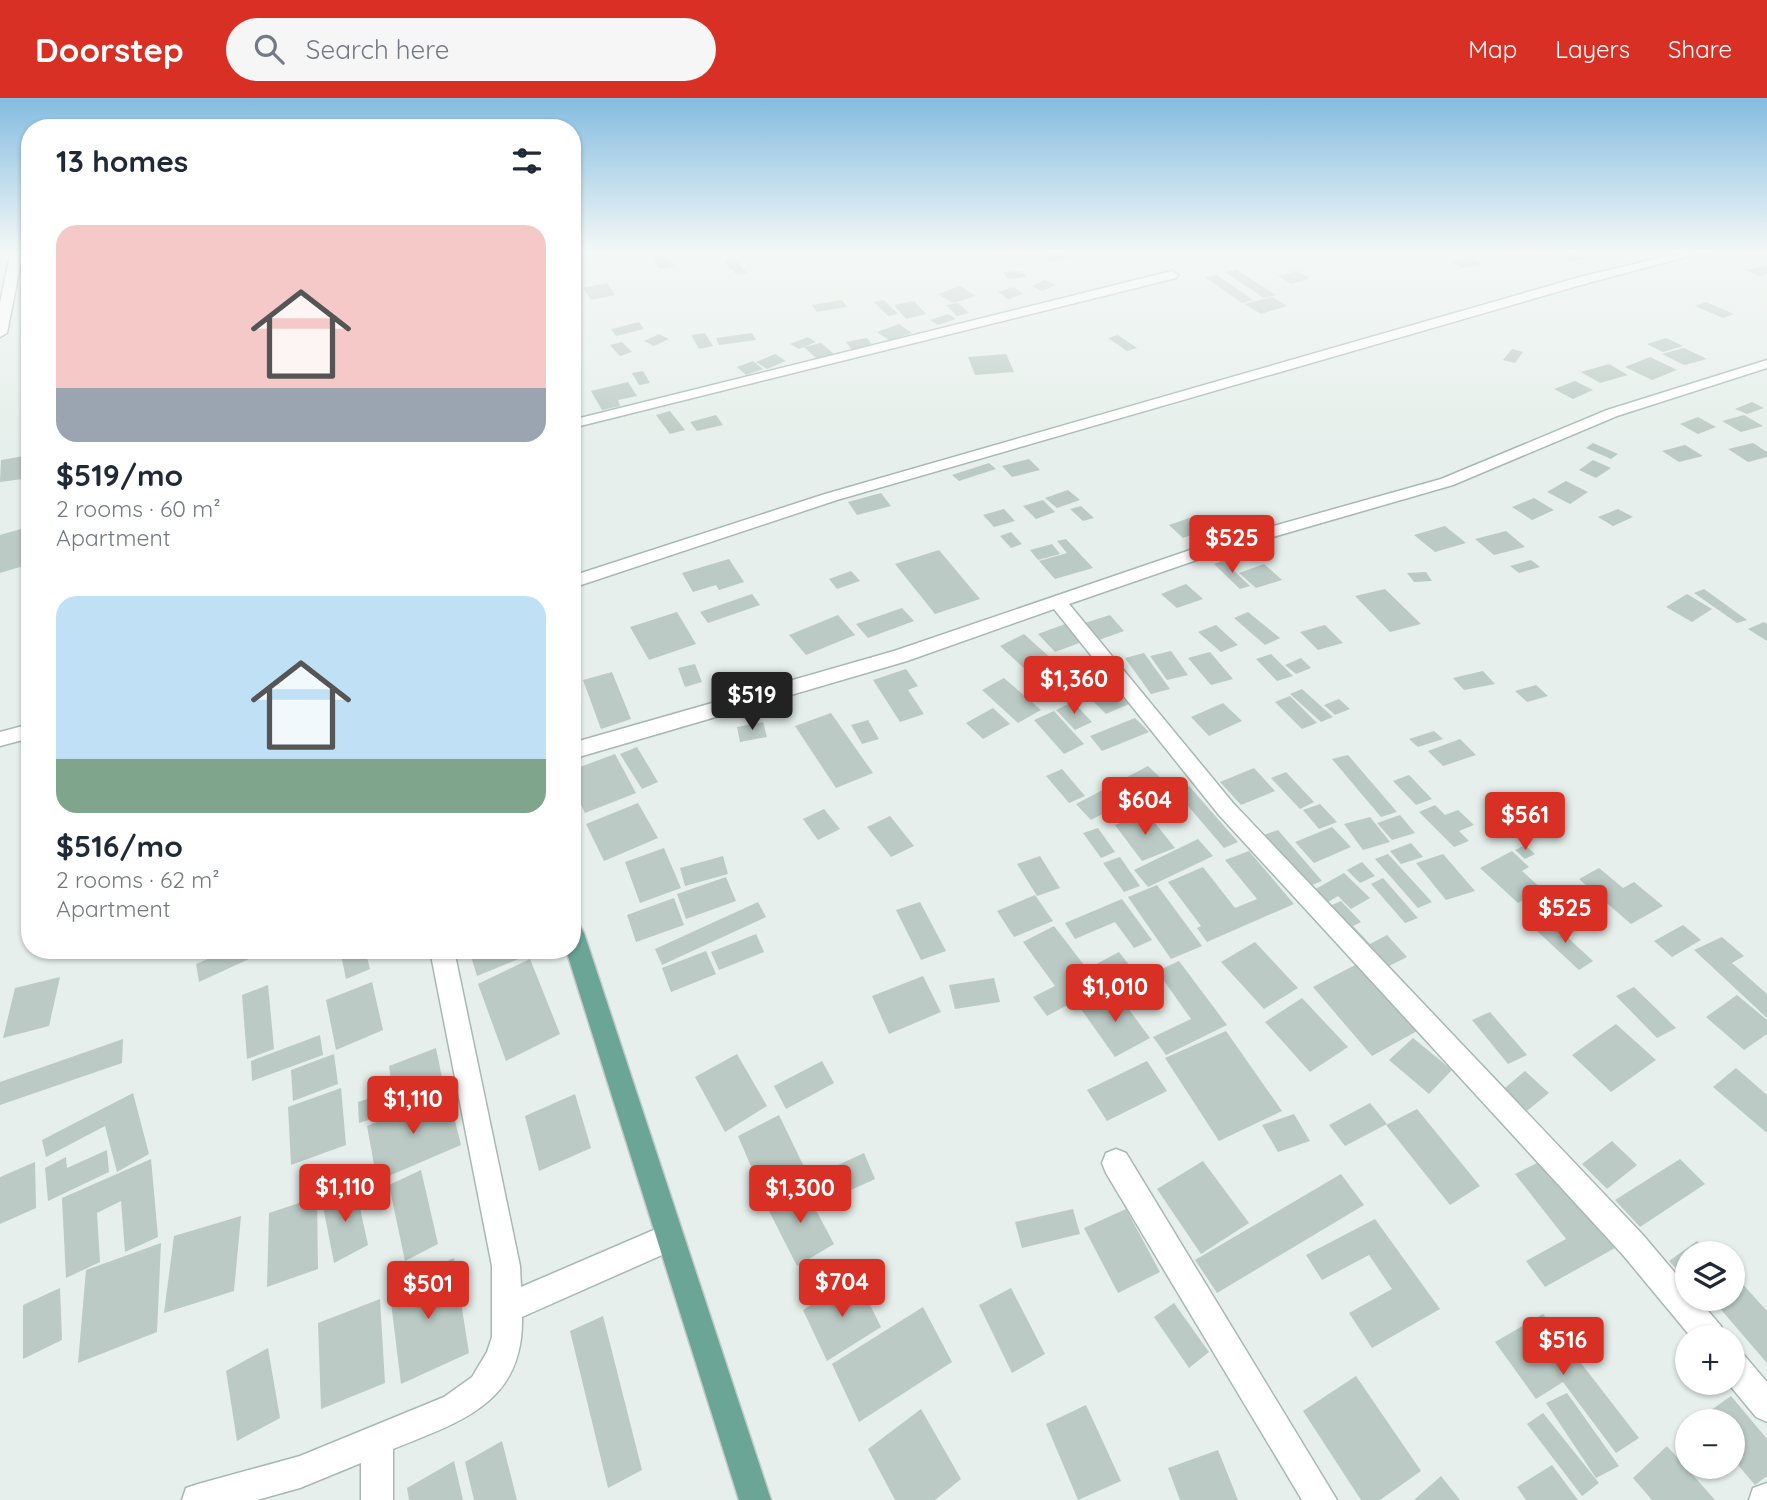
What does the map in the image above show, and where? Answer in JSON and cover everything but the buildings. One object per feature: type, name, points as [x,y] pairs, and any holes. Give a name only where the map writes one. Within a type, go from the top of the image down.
[{"type":"main road","points":[[580,959],[755,1500]]},
{"type":"street","points":[[581,422],[1005,316]]},
{"type":"street","points":[[581,579],[831,497],[1458,316]]},
{"type":"street","points":[[581,748],[900,656],[1208,550],[1447,482],[1612,413],[1767,364]]},
{"type":"street","points":[[1058,602],[1226,809],[1633,1245],[1700,1325]]},
{"type":"street","points":[[0,739],[21,733]]},
{"type":"street","points":[[198,1500],[300,1472],[455,1408],[483,1388],[499,1360],[507,1337],[506,1266],[444,959]]},
{"type":"street","points":[[1116,1163],[1321,1500]]},
{"type":"street","points":[[508,1308],[670,1237]]},
{"type":"street","points":[[1745,1380],[1767,1406]]},
{"type":"street","points":[[377,1440],[377,1500]]}]
